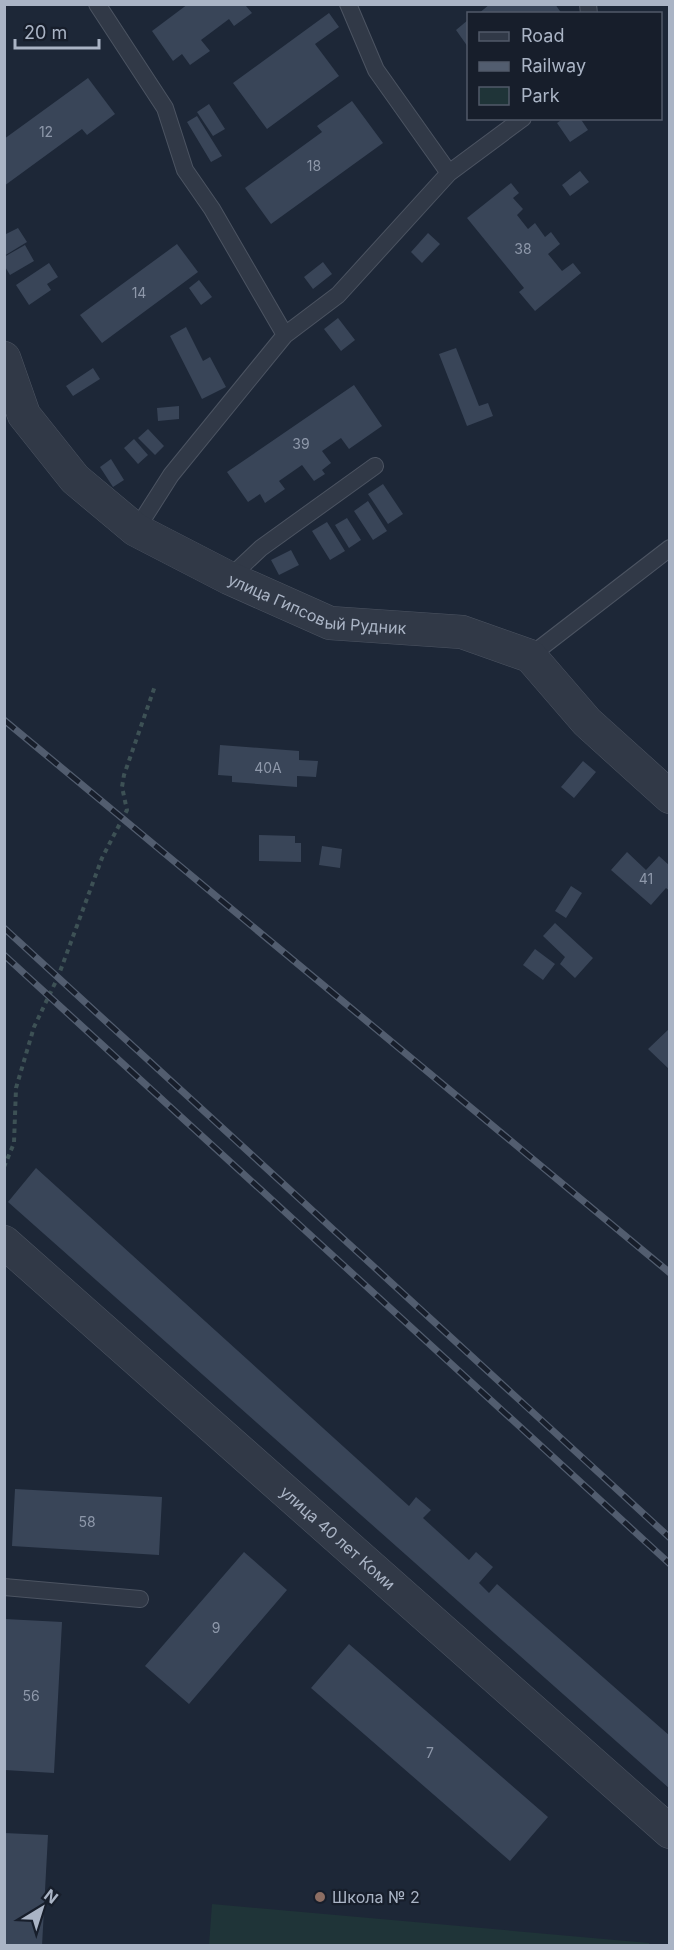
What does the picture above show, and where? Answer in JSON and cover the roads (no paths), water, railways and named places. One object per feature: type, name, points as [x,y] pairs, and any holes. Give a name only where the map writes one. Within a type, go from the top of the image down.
[{"type":"street","name":"улица Гипсовый Рудник","points":[[4,358],[24,416],[75,479],[136,530],[229,578],[330,623],[462,632],[530,656],[588,722],[669,797]]},
{"type":"street","name":"улица 40 лет Коми","points":[[4,1242],[18,1264],[669,1832]]},
{"type":"lane","points":[[97,4],[165,108],[185,170],[212,209],[285,335]]},
{"type":"lane","points":[[348,4],[376,70],[448,173]]},
{"type":"lane","points":[[136,530],[171,475],[285,335],[338,295],[448,173],[520,120]]},
{"type":"lane","points":[[229,578],[261,548],[375,466]]},
{"type":"lane","points":[[530,656],[669,549]]},
{"type":"lane","points":[[4,1587],[140,1599]]},
{"type":"railway","points":[[4,720],[670,1273]]},
{"type":"railway","points":[[4,928],[670,1538]]},
{"type":"railway","points":[[4,955],[670,1564]]},
{"type":"place","name":"Школа № 2","points":[[320,1897]]}]
